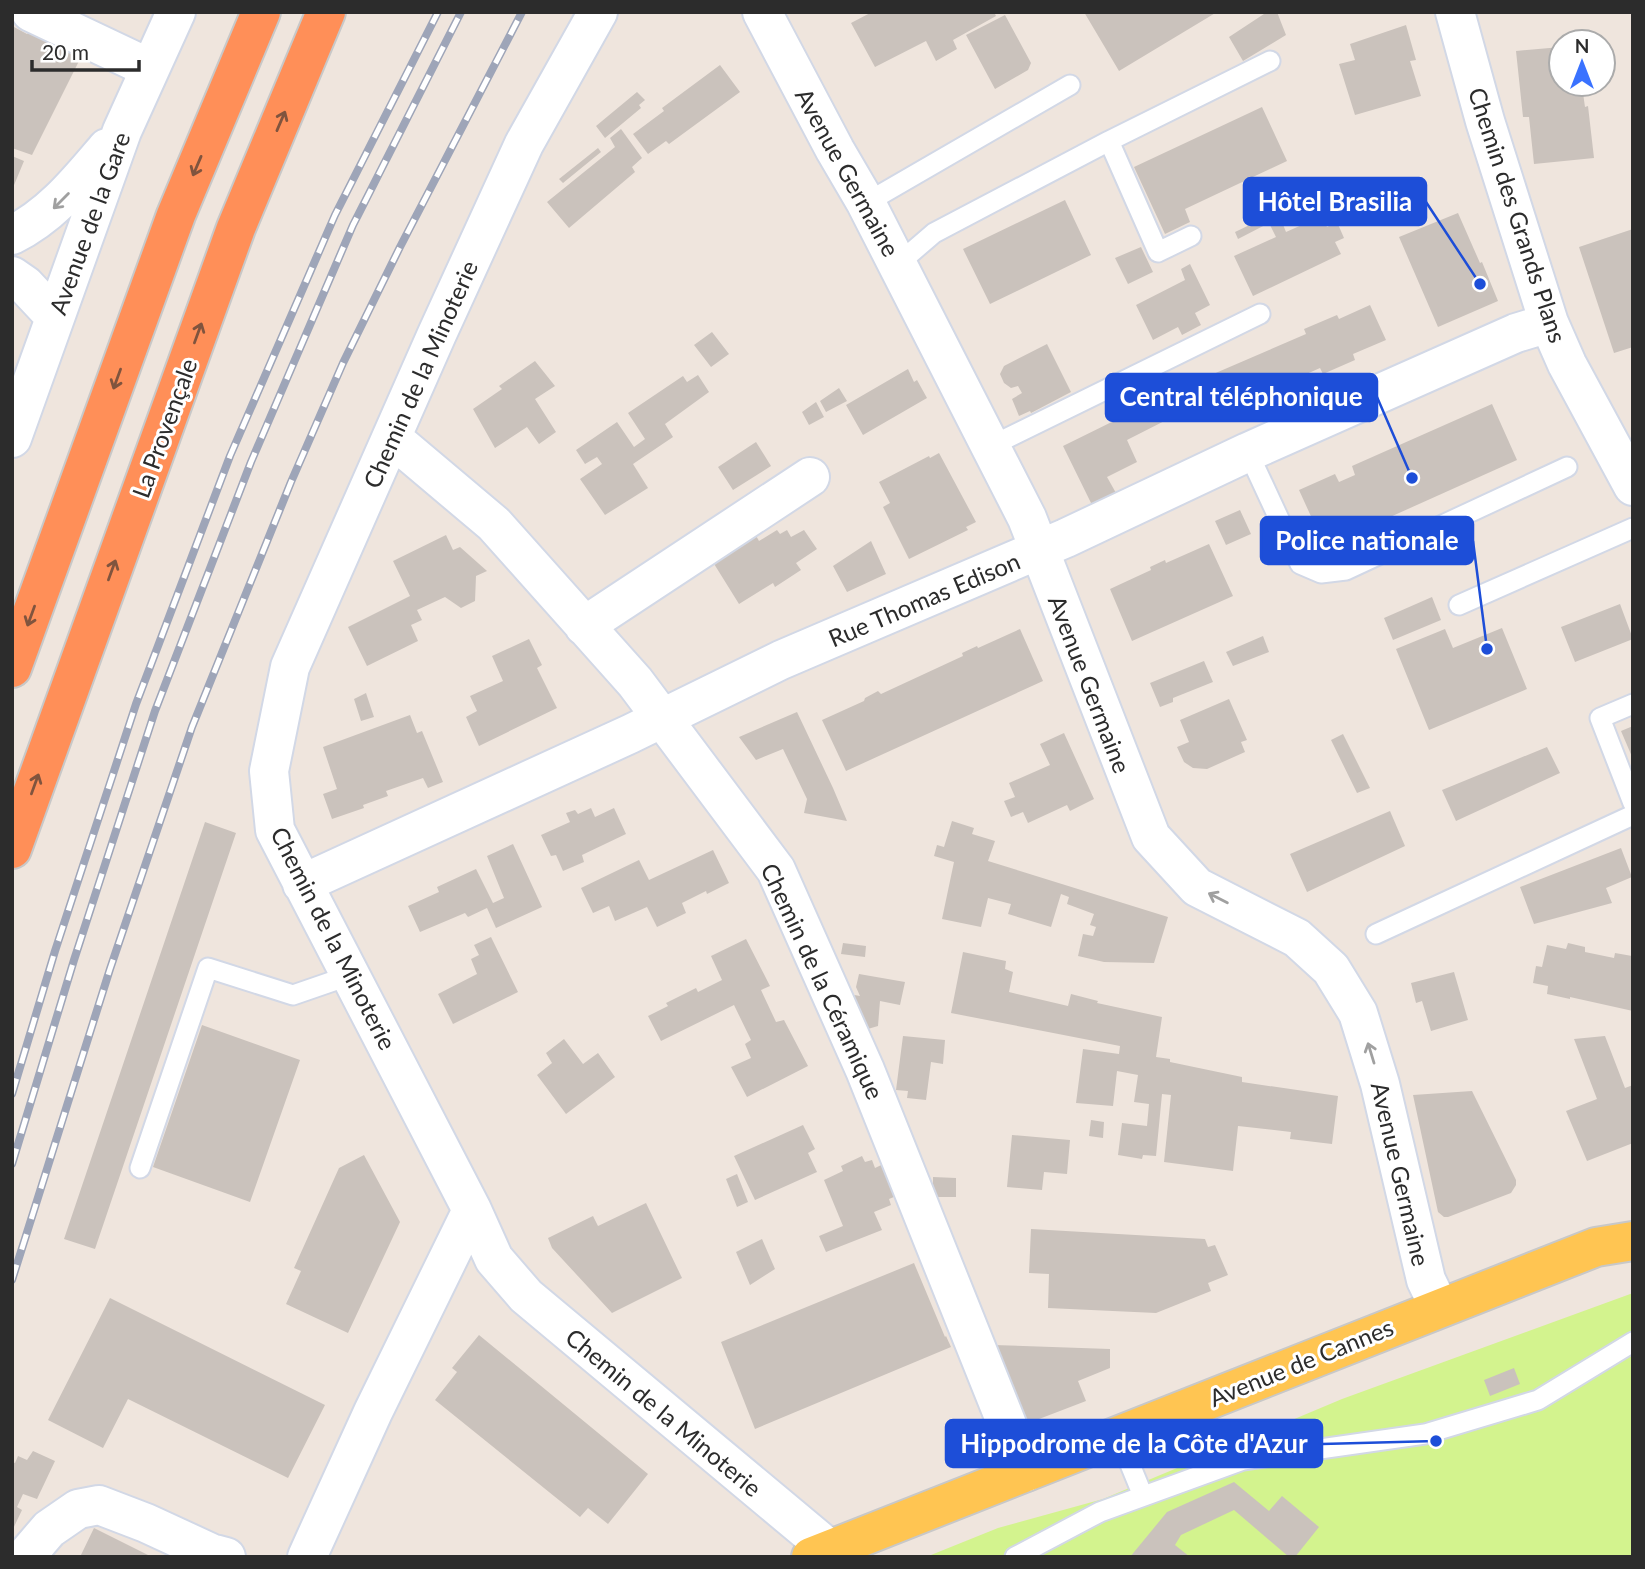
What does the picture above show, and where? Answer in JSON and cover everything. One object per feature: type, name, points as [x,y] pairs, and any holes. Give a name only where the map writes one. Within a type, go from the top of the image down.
[{"type":"highway","points":[[12,667],[176,215],[261,12]]},
{"type":"highway","name":"La Provençale","points":[[12,849],[236,228],[326,12]]},
{"type":"main road","name":"Avenue de Cannes","points":[[1596,1247],[1633,1223]]},
{"type":"main road","name":"Avenue de Cannes","points":[[820,1553],[1439,1307],[1596,1247],[1633,1241]]},
{"type":"street","points":[[31,12],[149,68]]},
{"type":"street","name":"Avenue de la Gare","points":[[12,438],[27,354],[55,317],[122,131],[176,12]]},
{"type":"street","name":"Chemin de la Minoterie","points":[[598,12],[524,144],[290,667],[269,771],[275,830],[472,1210],[494,1259],[526,1296],[820,1553]]},
{"type":"street","name":"Avenue Germaine","points":[[762,12],[898,264],[1027,518],[1151,837],[1197,887],[1297,938],[1331,969],[1359,1013],[1380,1084],[1426,1280],[1439,1307]]},
{"type":"street","name":"Chemin des Grands Plans","points":[[1464,14],[1485,121],[1549,323],[1567,364],[1633,486]]},
{"type":"street","points":[[12,235],[47,214],[122,131]]},
{"type":"street","points":[[12,276],[25,285],[55,317]]},
{"type":"street","name":"Rue Thomas Edison","points":[[303,884],[663,718],[781,660],[1066,538],[1248,452],[1516,333],[1549,323]]},
{"type":"street","name":"Chemin de la Céramique","points":[[392,438],[494,524],[635,682],[776,870],[866,1070],[1026,1472]]},
{"type":"street","points":[[584,626],[810,478]]},
{"type":"street","points":[[306,1557],[373,1412],[472,1210]]},
{"type":"street","points":[[25,1557],[49,1529],[78,1509],[99,1505],[226,1557]]},
{"type":"lane","points":[[898,264],[934,233],[1109,141],[1270,61]]},
{"type":"lane","points":[[866,203],[1070,85]]},
{"type":"lane","points":[[1109,141],[1158,252],[1191,236]]},
{"type":"lane","points":[[989,447],[1260,314]]},
{"type":"lane","points":[[1248,452],[1300,564],[1321,573],[1346,570],[1567,467]]},
{"type":"lane","points":[[1459,605],[1633,528]]},
{"type":"lane","points":[[1633,704],[1600,718],[1633,803]]},
{"type":"lane","points":[[1376,934],[1633,815]]},
{"type":"lane","points":[[140,1168],[208,968],[293,995],[352,975]]},
{"type":"lane","points":[[1015,1557],[1100,1512],[1243,1460],[1426,1434],[1538,1400],[1633,1342]]},
{"type":"lane","points":[[1118,1435],[1143,1496]]},
{"type":"green space","points":[[1633,1293],[1633,1557],[926,1557],[998,1528],[1103,1499],[1342,1399]]},
{"type":"building","points":[[872,12],[994,12],[996,16],[953,40],[957,49],[936,61],[926,41],[875,67],[851,23]]},
{"type":"building","points":[[1084,12],[1217,12],[1119,71]]},
{"type":"building","points":[[1267,12],[1277,12],[1286,35],[1243,61],[1229,37]]},
{"type":"building","points":[[1005,15],[1031,63],[1028,70],[995,89],[966,35]]},
{"type":"building","points":[[1406,25],[1416,60],[1410,61],[1421,96],[1355,115],[1339,64],[1355,60],[1350,44]]},
{"type":"building","points":[[14,27],[27,34],[30,31],[81,57],[32,155],[12,148]]},
{"type":"building","points":[[1547,48],[1547,98],[1584,98],[1585,107],[1588,106],[1594,158],[1534,164],[1529,117],[1523,117],[1516,51]]},
{"type":"building","points":[[720,65],[740,92],[669,144],[666,141],[648,154],[633,134],[664,111],[662,108]]},
{"type":"building","points":[[637,92],[645,100],[639,105],[641,108],[605,138],[596,126]]},
{"type":"building","points":[[1262,107],[1287,161],[1185,209],[1190,222],[1165,234],[1134,167]]},
{"type":"building","points":[[621,129],[642,158],[632,167],[635,172],[569,228],[547,202],[615,147],[610,138]]},
{"type":"building","points":[[598,148],[601,152],[563,183],[559,179]]},
{"type":"building","points":[[12,156],[24,161],[12,190]]},
{"type":"building","points":[[1065,200],[1091,255],[990,304],[963,249]]},
{"type":"building","points":[[1285,208],[1290,218],[1282,222],[1286,232],[1322,216],[1327,227],[1337,222],[1344,238],[1335,242],[1341,254],[1253,296],[1234,256],[1276,237],[1269,223],[1238,239],[1235,232]]},
{"type":"building","points":[[1458,213],[1498,301],[1438,327],[1399,237]]},
{"type":"building","points":[[1633,229],[1633,347],[1614,353],[1579,247]]},
{"type":"building","points":[[1141,247],[1153,272],[1128,284],[1115,258]]},
{"type":"building","points":[[1190,264],[1210,305],[1195,313],[1201,325],[1182,335],[1178,327],[1153,340],[1136,305],[1185,280],[1181,269]]},
{"type":"building","points":[[1370,305],[1386,340],[1353,354],[1355,360],[1323,374],[1320,368],[1226,410],[1211,375],[1306,334],[1304,329],[1337,315],[1339,319]]},
{"type":"building","points":[[712,332],[729,354],[711,367],[694,345]]},
{"type":"building","points":[[1047,344],[1071,392],[1031,413],[1030,411],[1019,416],[1012,399],[1022,393],[1018,386],[1011,388],[1004,383],[1000,374],[1004,366]]},
{"type":"building","points":[[535,361],[555,386],[535,399],[556,432],[539,444],[527,427],[495,448],[473,409],[502,389],[499,386]]},
{"type":"building","points":[[908,369],[914,382],[917,380],[927,398],[863,435],[846,405]]},
{"type":"building","points":[[1173,374],[1188,409],[1127,440],[1137,462],[1107,477],[1116,493],[1092,505],[1063,446],[1134,411],[1128,396]]},
{"type":"building","points":[[698,375],[709,392],[665,424],[673,437],[633,464],[648,488],[605,515],[580,479],[602,464],[597,457],[585,464],[576,450],[617,422],[634,447],[645,439],[628,413],[683,376],[687,382]]},
{"type":"building","points":[[839,388],[847,401],[826,412],[820,401]]},
{"type":"building","points":[[816,402],[824,417],[809,425],[802,412]]},
{"type":"building","points":[[1492,404],[1517,460],[1379,522],[1378,520],[1325,547],[1299,490],[1335,474],[1339,482],[1355,475],[1352,466]]},
{"type":"building","points":[[756,442],[771,466],[733,490],[718,467]]},
{"type":"building","points":[[939,453],[976,522],[966,527],[968,530],[909,559],[883,507],[890,503],[879,482]]},
{"type":"building","points":[[1240,510],[1251,534],[1226,545],[1215,521]]},
{"type":"building","points":[[777,530],[780,534],[787,530],[791,537],[804,530],[817,549],[796,563],[801,570],[775,587],[773,583],[739,604],[711,559],[754,532],[759,541]]},
{"type":"building","points":[[446,535],[453,550],[460,547],[487,571],[476,576],[475,601],[461,608],[445,597],[417,610],[422,620],[411,625],[418,641],[367,666],[348,627],[410,596],[393,561]]},
{"type":"building","points":[[871,541],[886,574],[847,592],[833,566]]},
{"type":"building","points":[[1209,544],[1233,596],[1132,641],[1110,589],[1151,570],[1150,567],[1165,560],[1166,563]]},
{"type":"building","points":[[1432,597],[1441,620],[1393,640],[1384,618]]},
{"type":"building","points":[[1620,604],[1633,639],[1575,662],[1561,627]]},
{"type":"building","points":[[1502,628],[1527,689],[1429,730],[1396,649],[1445,629],[1453,648]]},
{"type":"building","points":[[1020,629],[1043,681],[846,771],[822,720],[864,701],[878,691],[881,694],[963,656],[962,653]]},
{"type":"building","points":[[1263,636],[1269,652],[1233,666],[1226,652]]},
{"type":"building","points":[[529,639],[542,665],[537,668],[557,708],[479,746],[466,717],[477,711],[470,696],[503,681],[492,656]]},
{"type":"building","points":[[1204,661],[1213,682],[1173,698],[1173,702],[1160,707],[1150,683]]},
{"type":"building","points":[[366,693],[374,717],[361,721],[354,699]]},
{"type":"building","points":[[1229,699],[1247,740],[1241,742],[1245,752],[1207,769],[1193,768],[1184,762],[1177,747],[1189,742],[1180,720]]},
{"type":"building","points":[[797,712],[847,821],[804,813],[807,799],[783,749],[756,760],[739,737]]},
{"type":"building","points":[[410,715],[417,733],[422,731],[443,782],[428,788],[423,778],[386,791],[388,796],[332,819],[323,794],[337,789],[323,747]]},
{"type":"building","points":[[1633,726],[1633,759],[1621,731]]},
{"type":"building","points":[[1064,733],[1094,799],[1070,811],[1067,805],[1028,823],[1023,812],[1011,817],[1004,801],[1015,797],[1009,783],[1050,765],[1040,744]]},
{"type":"building","points":[[1343,734],[1370,788],[1357,793],[1331,740]]},
{"type":"building","points":[[1547,747],[1560,773],[1456,821],[1442,790]]},
{"type":"building","points":[[591,808],[595,817],[614,808],[626,834],[582,855],[584,862],[563,871],[556,855],[551,856],[541,835],[570,822],[566,813],[575,810],[578,814]]},
{"type":"building","points":[[1390,811],[1405,846],[1307,892],[1290,854]]},
{"type":"building","points":[[952,821],[974,828],[972,834],[995,841],[988,861],[1168,917],[1154,963],[1104,962],[1078,956],[1083,934],[1093,936],[1096,927],[1090,925],[1094,914],[1067,904],[1069,897],[1061,894],[1051,927],[1008,914],[1011,904],[988,898],[981,927],[942,919],[954,862],[934,856],[937,845],[944,847]]},
{"type":"building","points":[[205,822],[236,833],[95,1249],[64,1239]]},
{"type":"building","points":[[513,844],[542,907],[496,928],[487,908],[468,917],[465,913],[420,932],[408,906],[439,892],[437,887],[476,869],[493,903],[504,898],[487,856]]},
{"type":"building","points":[[1621,848],[1632,877],[1606,888],[1612,903],[1534,924],[1520,887]]},
{"type":"building","points":[[713,850],[729,883],[682,903],[686,913],[657,927],[647,907],[615,921],[609,906],[593,913],[581,888],[639,860],[649,880]]},
{"type":"building","points":[[491,937],[518,992],[453,1024],[438,994],[477,974],[471,959],[479,955],[474,945]]},
{"type":"building","points":[[746,939],[770,986],[761,990],[776,1022],[784,1020],[808,1066],[747,1097],[731,1067],[751,1058],[745,1044],[751,1040],[734,1005],[661,1041],[648,1016],[668,1006],[666,1003],[696,988],[698,992],[722,980],[711,956]]},
{"type":"building","points":[[843,943],[866,946],[865,957],[841,954]]},
{"type":"building","points":[[1568,943],[1585,947],[1585,952],[1614,958],[1615,953],[1632,956],[1633,1011],[1547,994],[1548,986],[1533,983],[1536,966],[1542,967],[1547,945],[1566,949]]},
{"type":"building","points":[[963,952],[1006,961],[1005,969],[1013,972],[1009,992],[1068,1006],[1071,994],[1098,1001],[1097,1003],[1162,1017],[1156,1057],[1242,1077],[1242,1082],[1338,1096],[1332,1144],[1290,1139],[1291,1132],[1238,1126],[1233,1171],[1164,1162],[1171,1095],[1162,1094],[1156,1156],[1143,1155],[1142,1159],[1118,1155],[1122,1123],[1147,1126],[1149,1104],[1134,1102],[1138,1075],[1117,1071],[1113,1106],[1076,1103],[1083,1049],[1119,1054],[1120,1046],[951,1013]]},
{"type":"building","points":[[1454,972],[1468,1020],[1431,1031],[1422,1001],[1416,1003],[1411,983]]},
{"type":"building","points":[[859,974],[905,982],[900,1005],[880,1001],[878,1026],[861,1031],[849,994],[860,996],[856,987]]},
{"type":"building","points":[[202,1025],[300,1060],[250,1202],[153,1167]]},
{"type":"building","points":[[903,1036],[945,1040],[943,1064],[931,1062],[926,1100],[907,1098],[908,1091],[896,1090]]},
{"type":"building","points":[[1605,1036],[1625,1088],[1633,1085],[1633,1143],[1587,1161],[1566,1111],[1597,1099],[1574,1039]]},
{"type":"building","points":[[564,1039],[583,1064],[598,1053],[615,1077],[566,1114],[537,1075],[552,1063],[546,1053]]},
{"type":"building","points":[[1472,1091],[1516,1180],[1516,1185],[1511,1193],[1444,1217],[1438,1212],[1413,1095]]},
{"type":"building","points":[[1091,1120],[1104,1122],[1103,1138],[1089,1136]]},
{"type":"building","points":[[803,1125],[815,1149],[808,1153],[817,1172],[755,1200],[734,1156]]},
{"type":"building","points":[[1012,1135],[1070,1140],[1067,1174],[1044,1172],[1042,1190],[1007,1187]]},
{"type":"building","points":[[364,1155],[400,1222],[348,1333],[286,1304],[301,1271],[294,1268],[339,1168]]},
{"type":"building","points":[[862,1156],[865,1162],[872,1160],[875,1168],[894,1159],[906,1192],[889,1199],[891,1205],[874,1212],[882,1230],[826,1252],[819,1236],[843,1226],[824,1180],[843,1171],[841,1166]]},
{"type":"building","points":[[737,1174],[748,1202],[737,1207],[726,1179]]},
{"type":"building","points":[[933,1177],[956,1178],[956,1197],[933,1197]]},
{"type":"building","points":[[646,1203],[682,1278],[612,1313],[552,1248],[548,1238],[593,1216],[598,1226]]},
{"type":"building","points":[[1031,1229],[1205,1239],[1208,1247],[1215,1245],[1228,1275],[1208,1283],[1211,1291],[1156,1313],[1048,1308],[1049,1274],[1029,1273]]},
{"type":"building","points":[[762,1239],[775,1269],[750,1285],[736,1252]]},
{"type":"building","points":[[914,1263],[951,1347],[755,1429],[721,1342]]},
{"type":"building","points":[[110,1298],[325,1405],[288,1478],[128,1399],[103,1448],[48,1420]]},
{"type":"building","points":[[479,1335],[648,1474],[608,1524],[588,1508],[580,1517],[435,1400],[457,1372],[452,1368]]},
{"type":"building","points":[[993,1345],[1110,1349],[1110,1368],[1078,1381],[1086,1401],[1026,1424]]},
{"type":"building","points":[[1514,1368],[1520,1384],[1490,1396],[1484,1380]]},
{"type":"building","points":[[33,1451],[55,1461],[37,1499],[23,1494],[17,1507],[22,1510],[12,1531],[12,1462],[15,1463],[18,1456],[27,1460]]},
{"type":"building","points":[[1234,1482],[1269,1511],[1282,1496],[1319,1527],[1295,1557],[1289,1557],[1234,1510],[1181,1535],[1175,1545],[1190,1557],[1130,1557],[1167,1512]]},
{"type":"building","points":[[94,1528],[152,1557],[80,1557]]},
{"type":"railway","points":[[12,1094],[55,951],[136,704],[230,456],[335,215],[438,12]]},
{"type":"railway","points":[[12,1164],[74,960],[155,711],[251,462],[353,225],[461,12]]},
{"type":"railway","points":[[12,1280],[110,969],[192,727],[291,482],[343,363],[522,12]]},
{"type":"place","name":"Hôtel Brasilia","points":[[1480,284]]},
{"type":"place","name":"Central téléphonique","points":[[1412,478]]},
{"type":"place","name":"Police nationale","points":[[1487,649]]},
{"type":"place","name":"Hippodrome de la Côte d'Azur","points":[[1436,1441]]}]
